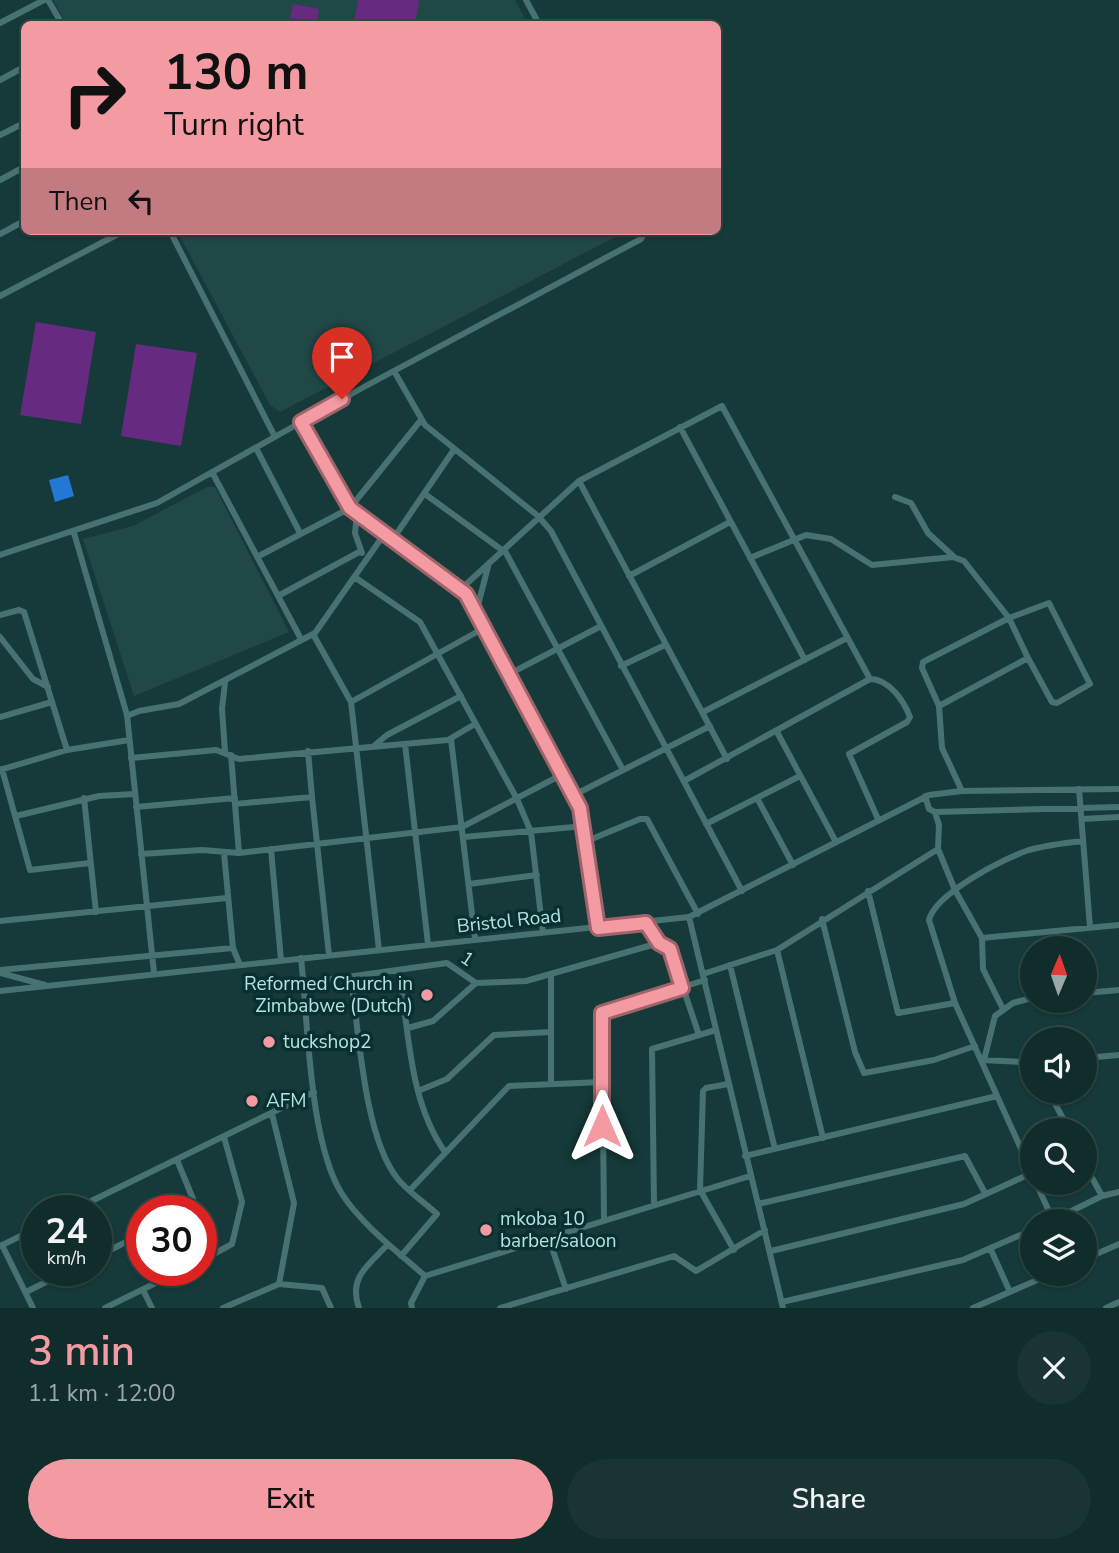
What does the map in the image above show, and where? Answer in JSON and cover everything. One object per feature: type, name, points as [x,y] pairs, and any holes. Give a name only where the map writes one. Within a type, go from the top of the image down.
[{"type":"street","points":[[0,23],[46,0],[60,21]]},
{"type":"street","points":[[526,0],[537,21]]},
{"type":"street","points":[[0,80],[21,69]]},
{"type":"street","points":[[0,135],[21,124]]},
{"type":"street","points":[[0,180],[21,169]]},
{"type":"street","points":[[0,234],[21,223]]},
{"type":"street","points":[[0,296],[116,235]]},
{"type":"street","points":[[172,235],[275,437]]},
{"type":"street","points":[[0,555],[148,507],[641,239],[643,235]]},
{"type":"street","points":[[394,371],[421,420],[453,451],[538,516],[555,538],[742,891]]},
{"type":"street","points":[[462,588],[579,481],[680,427],[724,407],[870,679],[886,684],[910,717],[906,722],[849,754],[878,819]]},
{"type":"street","points":[[257,557],[350,508],[421,420]]},
{"type":"street","points":[[301,422],[350,508],[462,588],[575,795],[587,841],[598,928]]},
{"type":"street","points":[[680,427],[805,660]]},
{"type":"street","points":[[256,448],[300,533]]},
{"type":"street","points":[[393,539],[453,451]]},
{"type":"street","points":[[212,472],[301,639]]},
{"type":"street","points":[[579,481],[727,759]]},
{"type":"street","points":[[425,494],[503,548],[623,770]]},
{"type":"street","points":[[895,497],[911,503],[928,533],[973,571],[1009,618],[1052,702],[1057,703],[1090,683],[1051,604],[1009,618],[923,662],[922,668],[939,706],[942,748],[962,791]]},
{"type":"street","points":[[357,514],[355,533],[361,551],[368,559]]},
{"type":"street","points":[[629,576],[730,522]]},
{"type":"street","points":[[74,533],[127,716],[154,974]]},
{"type":"street","points":[[127,716],[139,711],[179,704],[225,683],[313,634],[356,578],[385,534]]},
{"type":"street","points":[[750,558],[792,538],[807,535],[831,539],[872,565],[953,556]]},
{"type":"street","points":[[278,596],[361,551]]},
{"type":"street","points":[[476,613],[489,562]]},
{"type":"street","points":[[356,578],[415,616],[439,654],[517,799],[531,832],[544,933]]},
{"type":"street","points":[[0,615],[19,610],[24,612],[67,750]]},
{"type":"street","points":[[509,674],[601,626]]},
{"type":"street","points":[[351,702],[484,628]]},
{"type":"street","points":[[313,634],[351,702],[379,950]]},
{"type":"street","points":[[0,637],[33,678],[48,687]]},
{"type":"street","points":[[703,712],[846,638]]},
{"type":"street","points":[[621,666],[666,645]]},
{"type":"street","points":[[939,706],[1028,658]]},
{"type":"street","points":[[684,781],[870,679]]},
{"type":"street","points":[[225,683],[222,709],[235,801],[239,853]]},
{"type":"street","points":[[375,746],[387,734],[461,696]]},
{"type":"street","points":[[0,717],[52,702]]},
{"type":"street","points":[[131,758],[228,753],[239,759],[405,744],[451,739],[475,723]]},
{"type":"street","points":[[575,795],[710,726]]},
{"type":"street","points":[[777,732],[836,842]]},
{"type":"street","points":[[451,739],[475,939]]},
{"type":"street","points":[[90,863],[30,870],[1,770],[67,750],[129,740]]},
{"type":"street","points":[[405,744],[428,944]]},
{"type":"street","points":[[308,751],[329,955]]},
{"type":"street","points":[[141,854],[202,850],[239,853],[462,827],[563,774]]},
{"type":"street","points":[[706,824],[800,776]]},
{"type":"street","points":[[1079,789],[1090,927]]},
{"type":"street","name":"Bristol Road","points":[[0,991],[646,923],[689,916],[698,914],[925,796],[962,791],[1119,789]]},
{"type":"street","points":[[16,816],[84,798],[135,794]]},
{"type":"street","points":[[925,796],[929,809],[935,812],[1119,807]]},
{"type":"street","points":[[136,807],[312,797]]},
{"type":"street","points":[[84,798],[96,912]]},
{"type":"street","points":[[757,799],[793,864]]},
{"type":"street","points":[[935,812],[939,825],[938,849],[955,890],[982,938],[983,969],[1003,1009]]},
{"type":"street","points":[[1082,819],[1119,817]]},
{"type":"street","points":[[587,841],[640,819],[647,819],[698,914]]},
{"type":"street","points":[[464,837],[584,826]]},
{"type":"street","points":[[1020,1147],[983,1060],[954,1003],[929,920],[930,913],[955,890],[1013,856],[1083,841]]},
{"type":"street","points":[[271,849],[281,960]]},
{"type":"street","points":[[604,1221],[602,1013],[682,988],[730,965],[777,950],[822,919],[938,849]]},
{"type":"street","points":[[224,853],[233,948],[240,965]]},
{"type":"street","points":[[469,884],[537,875]]},
{"type":"street","points":[[868,891],[898,1013],[954,1003]]},
{"type":"street","points":[[0,921],[227,898]]},
{"type":"street","points":[[689,916],[782,1305],[942,1266],[991,1250],[1020,1236]]},
{"type":"street","points":[[822,919],[863,1072],[892,1070],[975,1046]]},
{"type":"street","points":[[646,923],[659,943],[670,949],[699,1035]]},
{"type":"street","points":[[982,938],[1119,925]]},
{"type":"street","points":[[408,1027],[433,1021],[477,983],[521,982],[659,943]]},
{"type":"street","points":[[0,972],[152,954],[233,948]]},
{"type":"street","points":[[777,950],[822,1138]]},
{"type":"street","points":[[301,958],[314,1092],[331,1172],[345,1198],[388,1244],[425,1276]]},
{"type":"street","name":"1","points":[[304,983],[447,963],[477,983]]},
{"type":"street","points":[[730,965],[775,1149]]},
{"type":"street","points":[[399,971],[418,1091],[426,1122],[445,1152]]},
{"type":"street","points":[[0,972],[46,986]]},
{"type":"street","points":[[551,975],[551,1082]]},
{"type":"street","points":[[351,978],[368,1095],[382,1153],[397,1178],[437,1215],[401,1256]]},
{"type":"street","points":[[1097,992],[1119,990]]},
{"type":"street","points":[[983,1060],[993,1021],[1003,1009],[1020,1003]]},
{"type":"street","points":[[654,1204],[652,1049],[716,1030]]},
{"type":"street","points":[[418,1091],[447,1079],[494,1035],[551,1032]]},
{"type":"street","points":[[1097,1057],[1119,1055]]},
{"type":"street","points":[[983,1060],[1020,1062]]},
{"type":"street","points":[[410,1190],[509,1086],[551,1082],[602,1082]]},
{"type":"street","points":[[728,1084],[703,1091],[700,1190],[734,1250]]},
{"type":"street","points":[[105,1195],[314,1092]]},
{"type":"street","points":[[745,1156],[997,1096]]},
{"type":"street","points":[[272,1114],[294,1203],[279,1284]]},
{"type":"street","points":[[217,1252],[232,1244],[242,1206],[225,1136]]},
{"type":"street","points":[[758,1204],[965,1156],[985,1193]]},
{"type":"street","points":[[177,1160],[191,1195]]},
{"type":"street","points":[[412,1308],[411,1303],[425,1276],[750,1175]]},
{"type":"street","points":[[771,1251],[917,1218],[964,1204],[1020,1178]]},
{"type":"street","points":[[1097,1187],[1102,1196]]},
{"type":"street","points":[[1075,1209],[1102,1196],[1119,1192]]},
{"type":"street","points":[[500,1308],[517,1306],[674,1256],[696,1271],[765,1230]]},
{"type":"street","points":[[21,1236],[1,1245],[33,1308]]},
{"type":"street","points":[[549,1238],[566,1289]]},
{"type":"street","points":[[359,1308],[354,1282],[388,1244]]},
{"type":"street","points":[[1097,1254],[1119,1244]]},
{"type":"street","points":[[991,1250],[1010,1292]]},
{"type":"street","points":[[223,1308],[279,1284],[323,1287],[331,1308]]},
{"type":"street","points":[[26,1292],[38,1286]]},
{"type":"street","points":[[105,1308],[151,1286]]},
{"type":"street","points":[[973,1308],[1024,1286]]},
{"type":"street","points":[[143,1290],[152,1308]]},
{"type":"street","points":[[1106,1308],[1119,1302]]},
{"type":"shaded area","points":[[53,0],[515,0],[526,21],[64,21]]},
{"type":"shaded area","points":[[358,0],[419,0],[416,21],[354,21]]},
{"type":"shaded area","points":[[293,4],[319,9],[317,21],[290,18]]},
{"type":"shaded area","points":[[179,235],[619,235],[280,412],[270,405]]},
{"type":"shaded area","points":[[36,322],[96,332],[81,424],[20,415]]},
{"type":"shaded area","points":[[136,344],[197,353],[181,446],[121,436]]},
{"type":"shaded area","points":[[207,487],[215,487],[289,632],[134,696],[83,539],[133,526]]},
{"type":"water","points":[[68,475],[74,496],[55,502],[49,480]]},
{"type":"place","name":"Reformed Church in Zimbabwe (Dutch)","points":[[427,995]]},
{"type":"place","name":"tuckshop2","points":[[269,1042]]},
{"type":"place","name":"AFM","points":[[252,1101]]},
{"type":"place","name":"mkoba 10 barber/saloon","points":[[486,1230]]},
{"type":"route","points":[[342,399],[301,422],[347,505],[462,588],[466,594],[575,795],[587,841],[598,928],[646,923],[659,943],[670,949],[682,988],[602,1013],[602,1126]]}]
